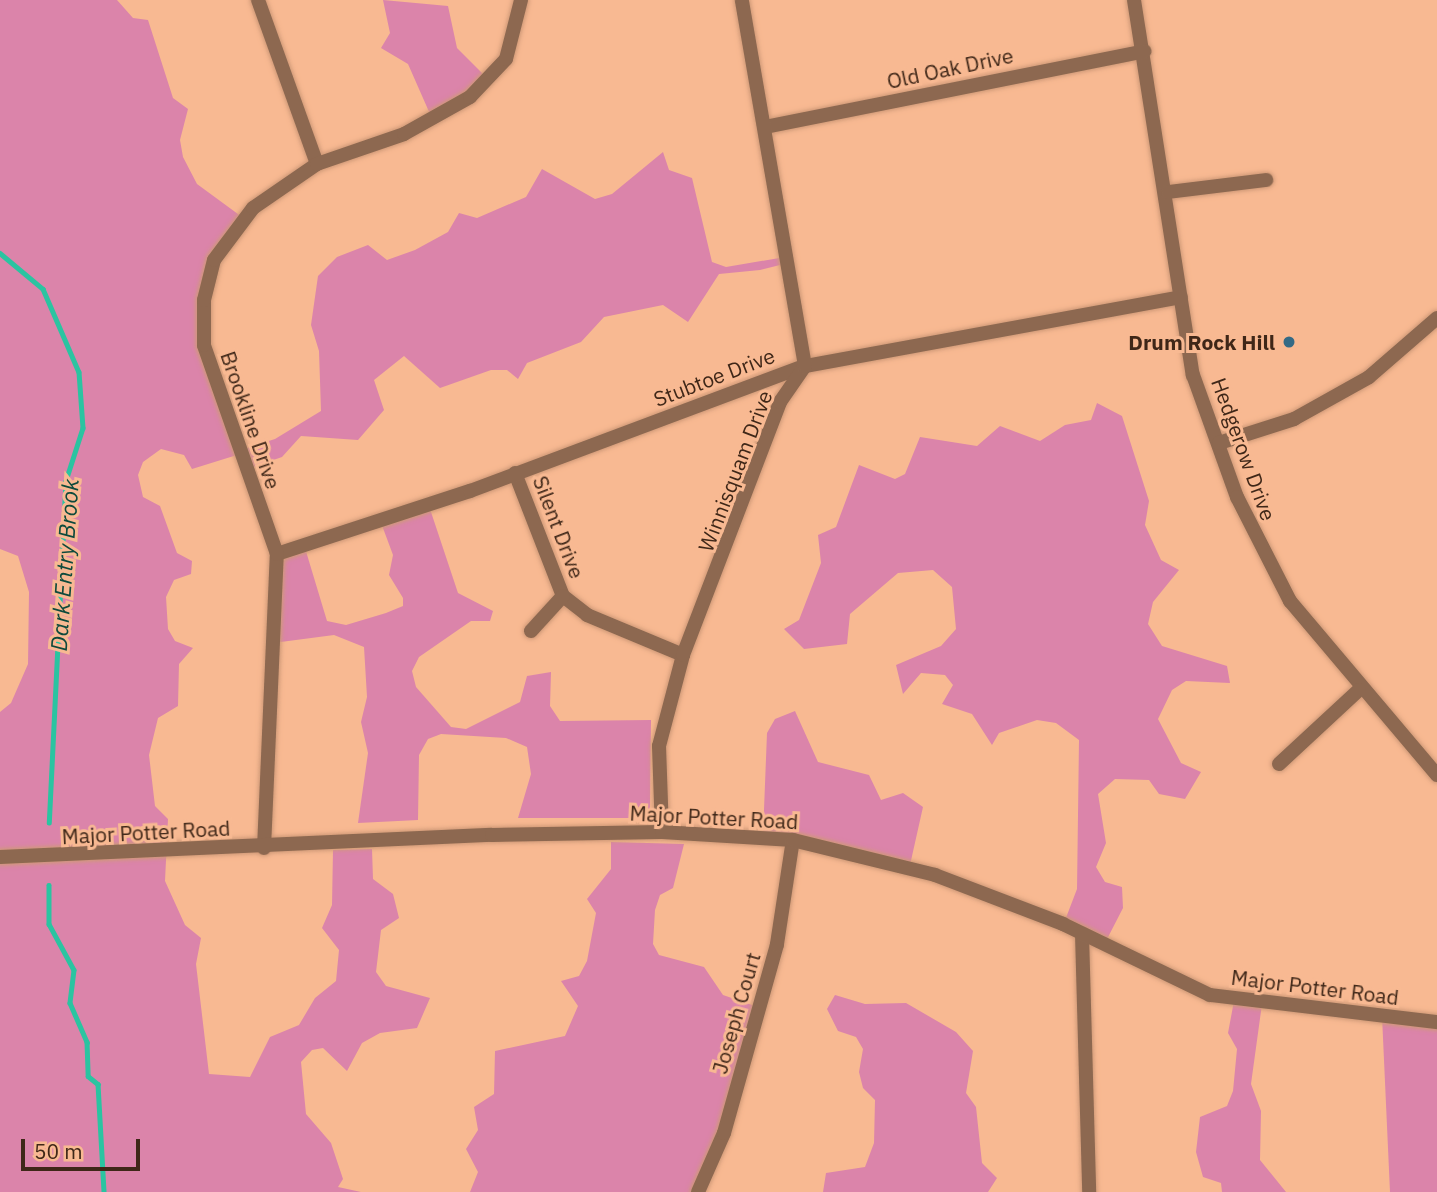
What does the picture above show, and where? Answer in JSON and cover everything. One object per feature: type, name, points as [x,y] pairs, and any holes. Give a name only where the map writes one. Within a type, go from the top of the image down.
[{"type":"street","points":[[258,0],[317,164]]},
{"type":"street","name":"Brookline Drive","points":[[264,848],[278,554],[219,401],[204,345],[204,300],[217,252],[253,208],[317,164],[404,134],[470,97],[506,59],[521,0]]},
{"type":"street","points":[[742,0],[805,366]]},
{"type":"street","name":"Hedgerow Drive","points":[[1134,0],[1168,192],[1194,375],[1260,552],[1359,690],[1437,775]]},
{"type":"street","name":"Old Oak Drive","points":[[765,127],[1144,51]]},
{"type":"street","points":[[1168,192],[1266,180]]},
{"type":"street","name":"Stubtoe Drive","points":[[278,554],[515,473],[805,366],[1181,297]]},
{"type":"street","points":[[1219,443],[1294,419],[1369,377],[1437,318]]},
{"type":"street","name":"Winnisquam Drive","points":[[662,832],[659,746],[683,654],[780,402],[805,366]]},
{"type":"street","name":"Silent Drive","points":[[515,473],[563,596],[587,615],[683,654]]},
{"type":"street","name":"Silent Drive","points":[[531,631],[563,596]]},
{"type":"street","points":[[1279,764],[1359,690]]},
{"type":"street","name":"Major Potter Road","points":[[0,857],[662,832],[793,840],[935,875],[1082,934],[1210,995],[1437,1022]]},
{"type":"street","name":"Joseph Court","points":[[698,1192],[724,1133],[774,957],[793,840]]},
{"type":"street","points":[[1082,934],[1089,1192]]},
{"type":"shaded area","points":[[0,0],[117,0],[133,18],[148,20],[173,98],[188,109],[180,140],[183,157],[197,184],[242,217],[218,248],[203,345],[238,451],[275,439],[321,411],[319,351],[311,325],[318,276],[337,257],[368,245],[387,260],[415,250],[448,232],[459,213],[477,218],[526,197],[542,169],[595,199],[612,194],[663,152],[669,170],[692,178],[712,262],[726,267],[785,257],[784,264],[760,270],[719,274],[688,322],[663,305],[604,317],[581,342],[527,363],[518,379],[507,370],[491,370],[440,388],[404,356],[374,380],[384,410],[358,440],[301,436],[282,457],[245,470],[237,455],[192,469],[184,455],[161,449],[143,462],[138,475],[143,497],[160,506],[177,553],[192,561],[191,574],[174,580],[166,597],[168,629],[175,641],[193,648],[179,664],[178,706],[158,718],[149,755],[155,806],[168,819],[165,881],[185,925],[201,938],[196,964],[209,1074],[250,1077],[270,1037],[299,1025],[315,998],[336,981],[339,950],[322,928],[332,905],[333,850],[372,849],[373,879],[393,894],[399,918],[381,930],[376,972],[386,986],[430,998],[417,1028],[380,1033],[362,1043],[347,1071],[323,1048],[312,1050],[301,1062],[306,1114],[331,1143],[343,1179],[338,1187],[361,1192],[0,1192],[0,712],[11,703],[28,664],[29,592],[18,556],[0,549]]},
{"type":"shaded area","points":[[383,0],[448,6],[457,48],[485,76],[481,84],[430,114],[408,64],[381,48],[390,33]]},
{"type":"shaded area","points":[[1097,403],[1122,416],[1149,501],[1145,525],[1161,560],[1179,570],[1153,602],[1148,624],[1162,646],[1227,666],[1230,683],[1186,681],[1172,690],[1158,719],[1181,763],[1201,772],[1185,799],[1159,794],[1149,780],[1115,779],[1098,794],[1106,843],[1096,867],[1105,882],[1122,887],[1123,908],[1105,943],[1064,923],[1077,889],[1079,740],[1056,723],[1037,720],[999,733],[992,745],[972,714],[942,704],[953,685],[945,675],[921,673],[903,694],[896,665],[941,646],[956,629],[952,587],[933,570],[898,573],[850,614],[847,644],[804,649],[784,629],[799,620],[821,563],[818,535],[836,527],[859,465],[895,479],[905,474],[920,437],[977,446],[1000,426],[1040,441],[1065,425],[1091,420]]},
{"type":"shaded area","points":[[429,506],[458,593],[493,611],[490,621],[471,621],[419,657],[412,671],[416,687],[451,727],[466,729],[520,702],[527,676],[551,672],[550,706],[560,721],[651,720],[650,811],[640,818],[518,818],[531,774],[527,747],[506,738],[441,734],[428,739],[419,755],[418,820],[358,823],[368,753],[361,722],[367,697],[364,647],[334,635],[273,643],[276,555],[305,548],[327,621],[346,625],[386,613],[403,606],[403,598],[389,575],[393,555],[380,520]]},
{"type":"shaded area","points":[[795,711],[818,762],[869,775],[881,800],[903,793],[923,807],[910,865],[763,835],[767,733],[775,719]]},
{"type":"shaded area","points":[[611,842],[684,844],[673,888],[660,895],[655,910],[653,944],[659,955],[704,967],[723,995],[758,1007],[725,1127],[697,1192],[470,1192],[478,1172],[466,1149],[478,1130],[474,1107],[494,1094],[495,1051],[565,1036],[578,1006],[561,981],[579,976],[587,961],[596,913],[587,899],[611,869]]},
{"type":"shaded area","points":[[835,995],[865,1004],[906,1003],[956,1032],[973,1051],[966,1093],[976,1107],[982,1163],[997,1178],[988,1192],[823,1192],[826,1173],[865,1167],[874,1143],[875,1100],[863,1088],[859,1072],[863,1049],[856,1037],[838,1031],[827,1009]]},
{"type":"shaded area","points":[[1234,1001],[1262,1004],[1251,1084],[1261,1111],[1260,1160],[1286,1192],[1222,1192],[1221,1183],[1203,1177],[1196,1152],[1200,1117],[1227,1106],[1233,1091],[1237,1049],[1228,1033]]},
{"type":"shaded area","points":[[1382,1016],[1437,1020],[1437,1192],[1390,1192]]},
{"type":"waterway","name":"Dark Entry Brook","points":[[0,253],[43,289],[79,372],[83,428],[66,481],[49,823]]},
{"type":"waterway","name":"Dark Entry Brook","points":[[49,885],[49,924],[74,970],[70,1003],[87,1042],[88,1076],[98,1084],[104,1192]]},
{"type":"place","name":"Drum Rock Hill","points":[[1289,342]]}]
